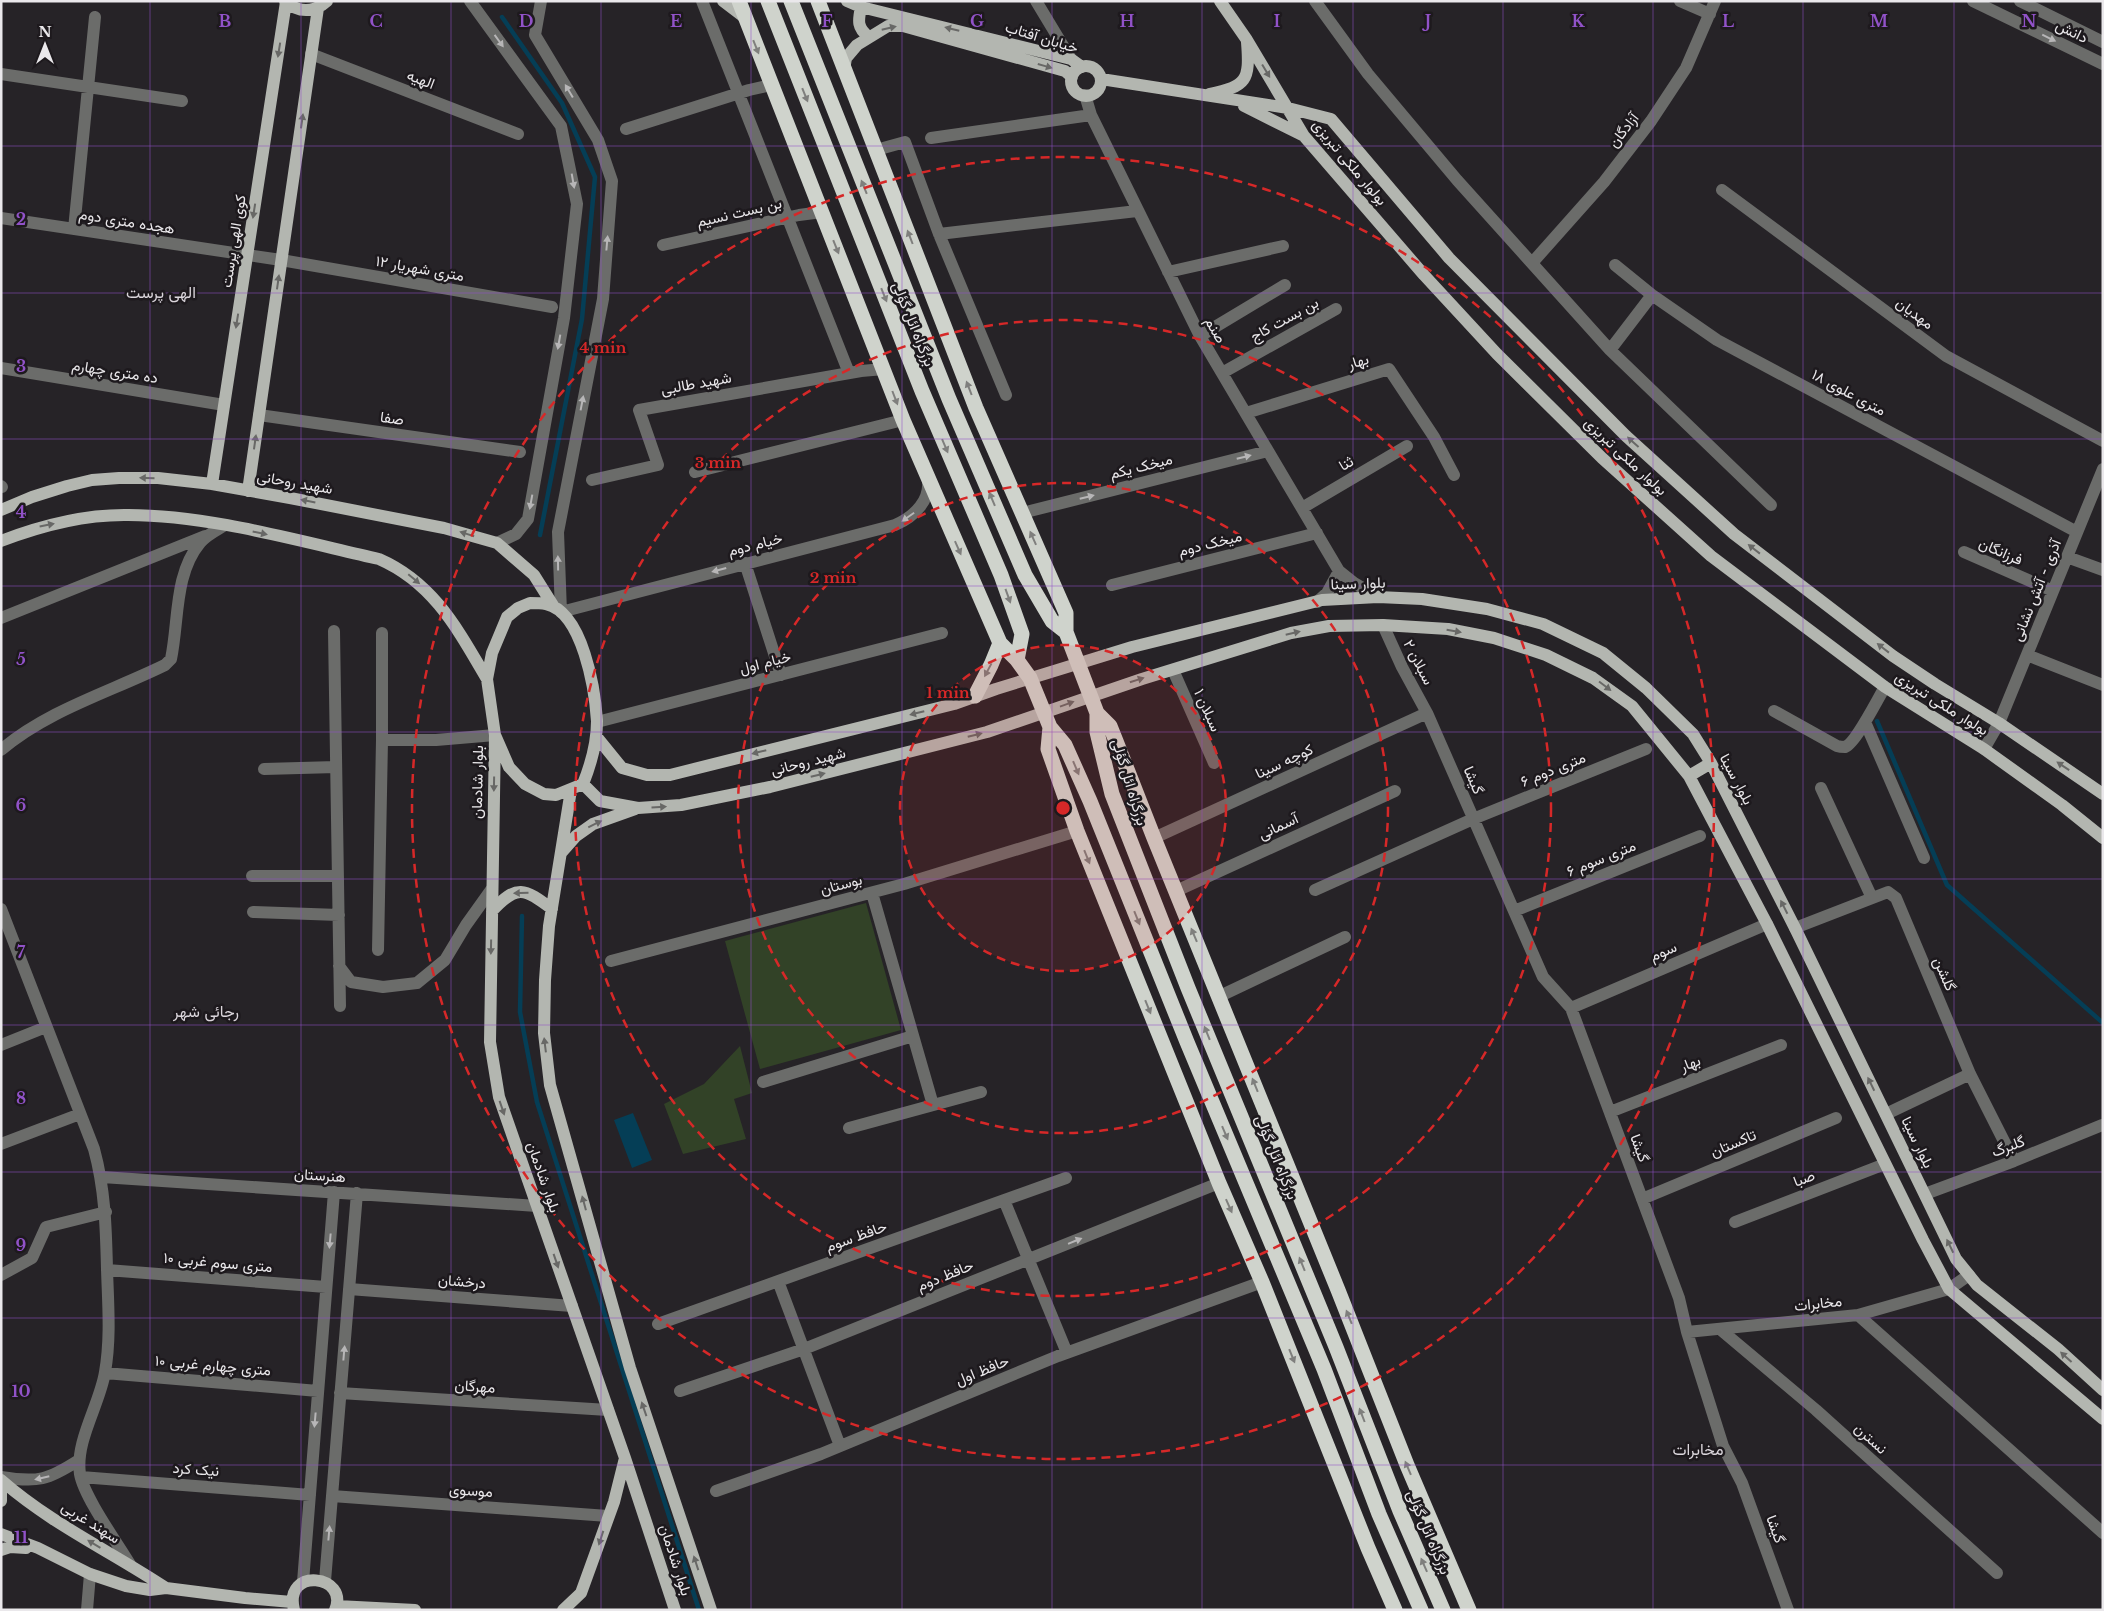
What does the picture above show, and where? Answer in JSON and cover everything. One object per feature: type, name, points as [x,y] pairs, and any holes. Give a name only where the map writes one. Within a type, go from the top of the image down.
[{"type":"highway","points":[[739,1],[903,420],[1000,643],[1017,660],[1030,678],[1050,727],[1065,745],[1090,801],[1191,1051],[1324,1369],[1379,1514],[1421,1610]]},
{"type":"highway","name":"بزرگراه ائل گؤلی","points":[[768,1],[922,391],[1001,575],[1022,634],[1017,660]]},
{"type":"highway","name":"بزرگراه ائل گؤلی","points":[[791,1],[949,399],[1025,575],[1052,621],[1066,632]]},
{"type":"highway","points":[[818,1],[976,408],[1066,613],[1066,632],[1097,712],[1110,726],[1407,1465],[1469,1610]]},
{"type":"highway","points":[[975,696],[1000,643]]},
{"type":"highway","name":"بزرگراه ائل گؤلی","points":[[1097,712],[1097,732],[1112,794],[1188,988],[1332,1338],[1400,1511],[1443,1610]]},
{"type":"highway","points":[[1050,727],[1048,749],[1077,831],[1394,1610]]},
{"type":"highway","points":[[1090,801],[1092,794],[1100,791],[1107,790],[1112,794]]},
{"type":"main road","points":[[722,1],[744,17]]},
{"type":"main road","name":"خیابان آفتاب","points":[[847,1],[861,7],[1071,59],[1082,66]]},
{"type":"main road","name":"بولوار ملکی تبریزی","points":[[1220,1],[1247,40],[1304,136],[1424,275],[1497,354],[1602,458],[1711,556],[1885,686],[1984,749],[2062,805],[2103,838]]},
{"type":"main road","points":[[286,2],[299,10],[309,11],[322,5]]},
{"type":"main road","name":"کوی الهی پرست","points":[[212,484],[286,2]]},
{"type":"main road","points":[[248,491],[311,54],[322,5]]},
{"type":"main road","points":[[861,7],[858,23],[860,29],[868,37]]},
{"type":"main road","points":[[844,70],[846,58],[857,45],[888,26],[903,26],[1065,72],[1072,77]]},
{"type":"main road","points":[[1200,95],[1226,90],[1237,86],[1243,81],[1249,65],[1247,40]]},
{"type":"main road","points":[[1101,79],[1096,91],[1084,95],[1073,87],[1072,77],[1082,66],[1094,68],[1101,79],[1288,108]]},
{"type":"main road","points":[[1228,100],[1258,112],[1304,136]]},
{"type":"main road","name":"بولوار ملکی تبریزی","points":[[1288,108],[1331,119],[1449,258],[1640,448],[1734,534],[1885,650],[1935,684],[2000,723],[2103,794]]},
{"type":"main road","name":"شهید روحانی","points":[[1,510],[32,497],[92,480],[158,478],[212,484],[408,520],[462,532],[498,544],[534,575],[558,610]]},
{"type":"main road","points":[[1,541],[36,527],[85,518],[122,514],[152,515],[225,525],[380,559],[397,566],[435,599],[455,626],[487,679]]},
{"type":"main road","name":"بلوار سینا","points":[[1030,678],[1132,647],[1317,602],[1378,597],[1422,599],[1487,609],[1543,624],[1602,653],[1646,688],[1693,734],[1710,763],[1795,928],[1956,1259],[1977,1285],[2058,1349],[2103,1390]]},
{"type":"main road","points":[[530,604],[546,604],[558,610],[574,628],[581,644],[593,686],[597,722],[593,756],[577,787],[556,795],[544,794],[525,784],[508,767],[495,735],[487,679],[492,653],[507,618],[518,608],[530,604]]},
{"type":"main road","points":[[1091,695],[1290,633],[1329,626],[1383,625],[1448,630],[1494,638],[1546,655],[1593,678],[1632,706],[1689,776],[1767,924],[1949,1289],[2103,1419]]},
{"type":"main road","name":"شهید روحانی","points":[[596,736],[622,768],[646,775],[670,775],[954,704],[1030,678]]},
{"type":"main road","name":"شهید روحانی","points":[[577,787],[600,800],[638,808],[681,805],[770,787],[986,732],[1091,695]]},
{"type":"main road","name":"بلوار شادمان","points":[[495,735],[490,1042],[498,1097],[625,1458],[675,1610]]},
{"type":"main road","points":[[1689,776],[1710,763]]},
{"type":"main road","name":"بلوار شادمان","points":[[577,787],[561,853],[552,909],[545,980],[544,1033],[550,1085],[630,1368],[711,1610]]},
{"type":"main road","points":[[561,853],[576,836],[593,824],[638,808]]},
{"type":"main road","points":[[492,911],[505,896],[516,892],[528,892],[552,909]]},
{"type":"main road","points":[[564,1610],[581,1593],[614,1502],[625,1458]]},
{"type":"main road","name":"سهند غربی","points":[[1,1480],[14,1492],[68,1529],[166,1588]]},
{"type":"main road","points":[[1,1489],[1,1501]]},
{"type":"main road","name":"سهند غربی","points":[[1,1534],[38,1548],[90,1574],[126,1586],[150,1590],[166,1588],[293,1606]]},
{"type":"main road","points":[[1,1550],[10,1547],[38,1548]]},
{"type":"main road","points":[[293,1606],[294,1591],[302,1582],[315,1579],[325,1581],[335,1592],[336,1608],[415,1610]]},
{"type":"street","points":[[470,1],[561,126],[577,204],[564,318],[528,519],[516,534],[498,544]]},
{"type":"street","points":[[540,1],[535,35],[598,140],[612,181],[603,299],[558,532],[558,610]]},
{"type":"street","points":[[702,1],[848,373]]},
{"type":"street","points":[[1036,1],[1071,59]]},
{"type":"street","points":[[1315,1],[1368,74],[1457,180],[1610,350],[1771,505]]},
{"type":"street","points":[[1680,1],[1710,14]]},
{"type":"street","name":"آزادگان","points":[[1532,263],[1604,182],[1651,121],[1686,68],[1715,1]]},
{"type":"street","name":"دانش","points":[[1973,1],[2103,64]]},
{"type":"street","name":"دانش","points":[[2020,1],[2103,42]]},
{"type":"street","points":[[74,229],[95,17]]},
{"type":"street","name":"الهیه","points":[[311,54],[518,134]]},
{"type":"street","points":[[1,74],[182,101]]},
{"type":"street","points":[[626,129],[771,85]]},
{"type":"street","name":"صنم","points":[[1084,95],[1091,115],[1137,211],[1200,336],[1339,571]]},
{"type":"street","points":[[931,138],[1091,115]]},
{"type":"street","points":[[876,150],[905,142],[939,234],[1006,395]]},
{"type":"street","name":"مهدیان","points":[[1722,190],[1946,356],[2103,441]]},
{"type":"street","points":[[939,234],[1137,211]]},
{"type":"street","name":"بن بست نسیم","points":[[663,245],[822,212]]},
{"type":"street","name":"هجده متری دوم","points":[[1,218],[281,260]]},
{"type":"street","points":[[1168,272],[1283,246]]},
{"type":"street","name":"۱۲ متری شهریار","points":[[281,260],[552,307]]},
{"type":"street","name":"۱۸ متری علوی","points":[[1615,265],[1652,295],[1717,340],[2077,532]]},
{"type":"street","points":[[1200,336],[1285,285]]},
{"type":"street","points":[[1610,350],[1652,295]]},
{"type":"street","name":"بن بست کاج","points":[[1222,373],[1336,309]]},
{"type":"street","name":"ده متری چهارم","points":[[1,368],[224,405]]},
{"type":"street","name":"بهار","points":[[1246,414],[1389,368],[1434,437],[1454,475]]},
{"type":"street","name":"شهید طالبی","points":[[592,480],[658,465],[639,410],[848,373],[884,369]]},
{"type":"street","name":"صفا","points":[[259,416],[520,452]]},
{"type":"street","points":[[695,472],[903,420]]},
{"type":"street","name":"ثنا","points":[[1302,508],[1406,446]]},
{"type":"street","name":"میخک یکم","points":[[1022,513],[1268,451]]},
{"type":"street","name":"آذرى - آتش نشانى","points":[[1984,749],[2000,723],[2103,469]]},
{"type":"street","name":"خیام دوم","points":[[558,610],[895,525],[906,520],[924,500],[929,484],[927,476]]},
{"type":"street","points":[[1,618],[209,534],[225,525]]},
{"type":"street","name":"میخک دوم","points":[[1112,585],[1317,533]]},
{"type":"street","points":[[1,750],[22,733],[68,709],[165,665],[171,658],[184,574],[200,543],[209,534]]},
{"type":"street","name":"فرزانگان","points":[[1964,552],[2053,591]]},
{"type":"street","points":[[2067,556],[2103,570]]},
{"type":"street","points":[[745,563],[780,675]]},
{"type":"street","points":[[1317,602],[1327,593],[1339,571],[1354,583],[1378,597]]},
{"type":"street","name":"سبلان ۲","points":[[1383,625],[1402,667],[1427,713]]},
{"type":"street","points":[[334,631],[340,1006]]},
{"type":"street","points":[[378,950],[382,633]]},
{"type":"street","name":"خیام اول","points":[[597,722],[942,633]]},
{"type":"street","points":[[2027,655],[2103,685]]},
{"type":"street","name":"سبلان ۱","points":[[1173,670],[1214,763]]},
{"type":"street","points":[[1774,711],[1837,746],[1844,747],[1848,745],[1866,722],[1885,686]]},
{"type":"street","name":"گیشا","points":[[1427,713],[1543,977],[1571,1008],[1679,1298],[1687,1332],[1723,1446],[1742,1483],[1788,1610]]},
{"type":"street","name":"کوچه سینا","points":[[1154,838],[1427,713]]},
{"type":"street","points":[[1866,722],[1924,858]]},
{"type":"street","points":[[382,740],[436,740],[495,735]]},
{"type":"street","name":"۶ متری دوم","points":[[1315,890],[1473,819],[1646,749]]},
{"type":"street","points":[[264,769],[336,767]]},
{"type":"street","points":[[1821,788],[1872,898]]},
{"type":"street","name":"آسمانی","points":[[1176,891],[1395,791]]},
{"type":"street","name":"بوستان","points":[[611,962],[872,893],[1077,831]]},
{"type":"street","name":"۶ متری سوم","points":[[1514,911],[1700,836]]},
{"type":"street","points":[[252,876],[338,876]]},
{"type":"street","points":[[339,966],[351,982],[383,986],[418,983],[445,960],[466,925],[491,890]]},
{"type":"street","name":"گلشن","points":[[1795,928],[1888,892],[1896,898],[1970,1074],[2014,1161]]},
{"type":"street","points":[[872,893],[933,1105]]},
{"type":"street","points":[[1,909],[6,934],[46,1027],[94,1150],[102,1177],[106,1212],[109,1318],[105,1373],[78,1460],[81,1477],[90,1498],[131,1566]]},
{"type":"street","points":[[253,912],[339,915]]},
{"type":"street","name":"سوم","points":[[1571,1008],[1767,924]]},
{"type":"street","points":[[1220,996],[1346,937]]},
{"type":"street","points":[[1,1044],[46,1027]]},
{"type":"street","points":[[762,1082],[913,1036]]},
{"type":"street","name":"بهار","points":[[1610,1112],[1781,1045]]},
{"type":"street","points":[[1886,1114],[1970,1074]]},
{"type":"street","points":[[849,1128],[981,1092]]},
{"type":"street","points":[[1,1144],[80,1114]]},
{"type":"street","name":"تاکستان","points":[[1642,1199],[1836,1118]]},
{"type":"street","name":"گلبرگ","points":[[1925,1194],[2014,1161],[2102,1125]]},
{"type":"street","name":"صبا","points":[[1735,1222],[1886,1164]]},
{"type":"street","name":"هنرستان","points":[[102,1177],[536,1206]]},
{"type":"street","name":"حافظ سوم","points":[[658,1324],[1066,1178]]},
{"type":"street","name":"حافظ دوم","points":[[680,1391],[804,1349],[1219,1183]]},
{"type":"street","points":[[302,1582],[334,1192]]},
{"type":"street","points":[[325,1581],[357,1194]]},
{"type":"street","points":[[1004,1200],[1030,1259],[1067,1353]]},
{"type":"street","points":[[1,1275],[32,1258],[46,1227],[106,1212]]},
{"type":"street","name":"۱۰ متری سوم غربی","points":[[108,1270],[326,1287]]},
{"type":"street","name":"مخابرات","points":[[1687,1332],[1858,1315],[1949,1289],[1969,1275]]},
{"type":"street","points":[[778,1281],[840,1446]]},
{"type":"street","name":"حافظ اول","points":[[716,1490],[840,1446],[1067,1353],[1262,1282]]},
{"type":"street","name":"درخشان","points":[[349,1289],[572,1306]]},
{"type":"street","points":[[1858,1315],[2103,1532]]},
{"type":"street","name":"نسترن","points":[[1721,1330],[1816,1410],[1997,1573]]},
{"type":"street","name":"۱۰ متری چهارم غربی","points":[[105,1373],[318,1390]]},
{"type":"street","name":"مهرگان","points":[[340,1393],[608,1410]]},
{"type":"street","points":[[1,1476],[22,1480],[38,1480],[57,1474],[78,1460]]},
{"type":"street","name":"نیک کرد","points":[[81,1477],[310,1495]]},
{"type":"street","name":"موسوی","points":[[332,1496],[608,1516]]},
{"type":"street","points":[[87,1610],[90,1574]]},
{"type":"green space","points":[[866,903],[901,1030],[760,1069],[725,941]]},
{"type":"green space","points":[[740,1046],[752,1093],[734,1099],[746,1139],[683,1154],[664,1104],[704,1084]]},
{"type":"water","points":[[633,1113],[652,1160],[632,1168],[614,1120]]},
{"type":"waterway","points":[[502,17],[562,103],[595,177],[582,319],[540,535]]},
{"type":"waterway","points":[[1877,721],[1947,885],[2103,1023]]},
{"type":"waterway","points":[[522,916],[520,1012],[537,1102],[699,1610]]},
{"type":"district","name":"الهی پرست","points":[[161,292]]},
{"type":"district","name":"رجائی شهر","points":[[206,1011]]},
{"type":"district","name":"مخابرات","points":[[1698,1449]]}]
